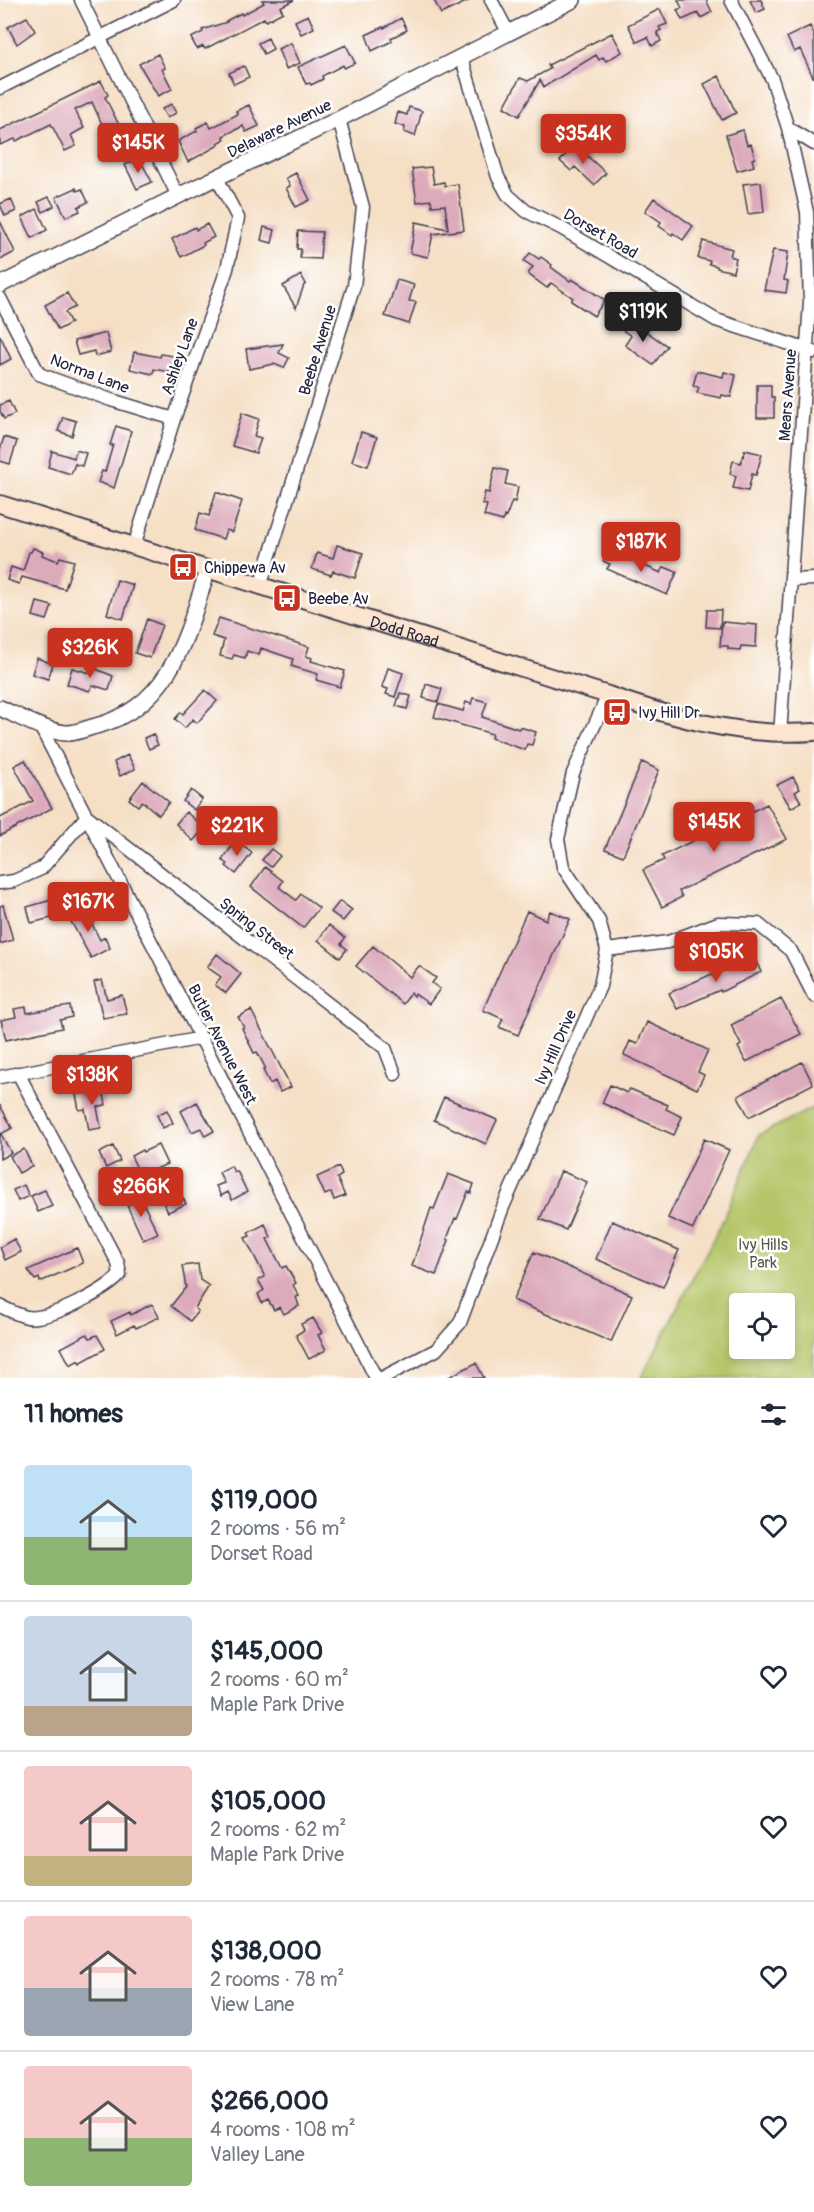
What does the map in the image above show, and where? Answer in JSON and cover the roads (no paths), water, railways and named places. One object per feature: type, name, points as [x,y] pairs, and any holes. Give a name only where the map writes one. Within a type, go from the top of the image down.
[{"type":"main road","name":"Dodd Road","points":[[0,504],[660,713],[729,730],[780,735],[814,732]]},
{"type":"street","points":[[81,0],[178,196]]},
{"type":"street","points":[[0,87],[174,0]]},
{"type":"street","points":[[491,0],[508,32]]},
{"type":"street","name":"Delaware Avenue","points":[[0,285],[573,0]]},
{"type":"street","name":"Mears Avenue","points":[[731,0],[772,79],[788,128],[807,212],[810,352],[780,735]]},
{"type":"street","name":"Dorset Road","points":[[461,56],[498,177],[508,195],[526,211],[561,228],[716,320],[810,352]]},
{"type":"street","name":"Beebe Avenue","points":[[260,587],[354,286],[363,207],[339,118]]},
{"type":"street","points":[[788,128],[814,144]]},
{"type":"street","name":"Ashley Lane","points":[[134,546],[174,419],[227,269],[238,218],[217,178]]},
{"type":"street","name":"Norma Lane","points":[[0,298],[39,374],[111,400],[174,419]]},
{"type":"street","points":[[0,708],[40,726],[66,733],[111,722],[147,700],[166,678],[184,642],[208,569]]},
{"type":"street","points":[[792,580],[814,579]]},
{"type":"street","name":"Ivy Hill Drive","points":[[382,1378],[436,1350],[460,1323],[503,1207],[600,986],[607,950],[599,921],[563,867],[558,839],[573,773],[608,695]]},
{"type":"street","name":"Butler Avenue West","points":[[40,726],[376,1378]]},
{"type":"street","points":[[0,883],[14,881],[41,869],[87,816]]},
{"type":"street","name":"Spring Street","points":[[87,816],[385,1048],[395,1074]]},
{"type":"street","points":[[607,950],[668,942],[718,923],[758,924],[791,951],[814,996]]},
{"type":"street","points":[[0,1077],[202,1038]]},
{"type":"street","points":[[0,1306],[34,1317],[60,1310],[111,1284],[120,1275],[117,1263],[18,1073]]},
{"type":"place","name":"Chippewa Av","points":[[183,567]]},
{"type":"place","name":"Beebe Av","points":[[287,598]]},
{"type":"place","name":"Ivy Hill Dr","points":[[617,712]]},
{"type":"park label","name":"Ivy Hills Park","points":[[763,1253]]}]
